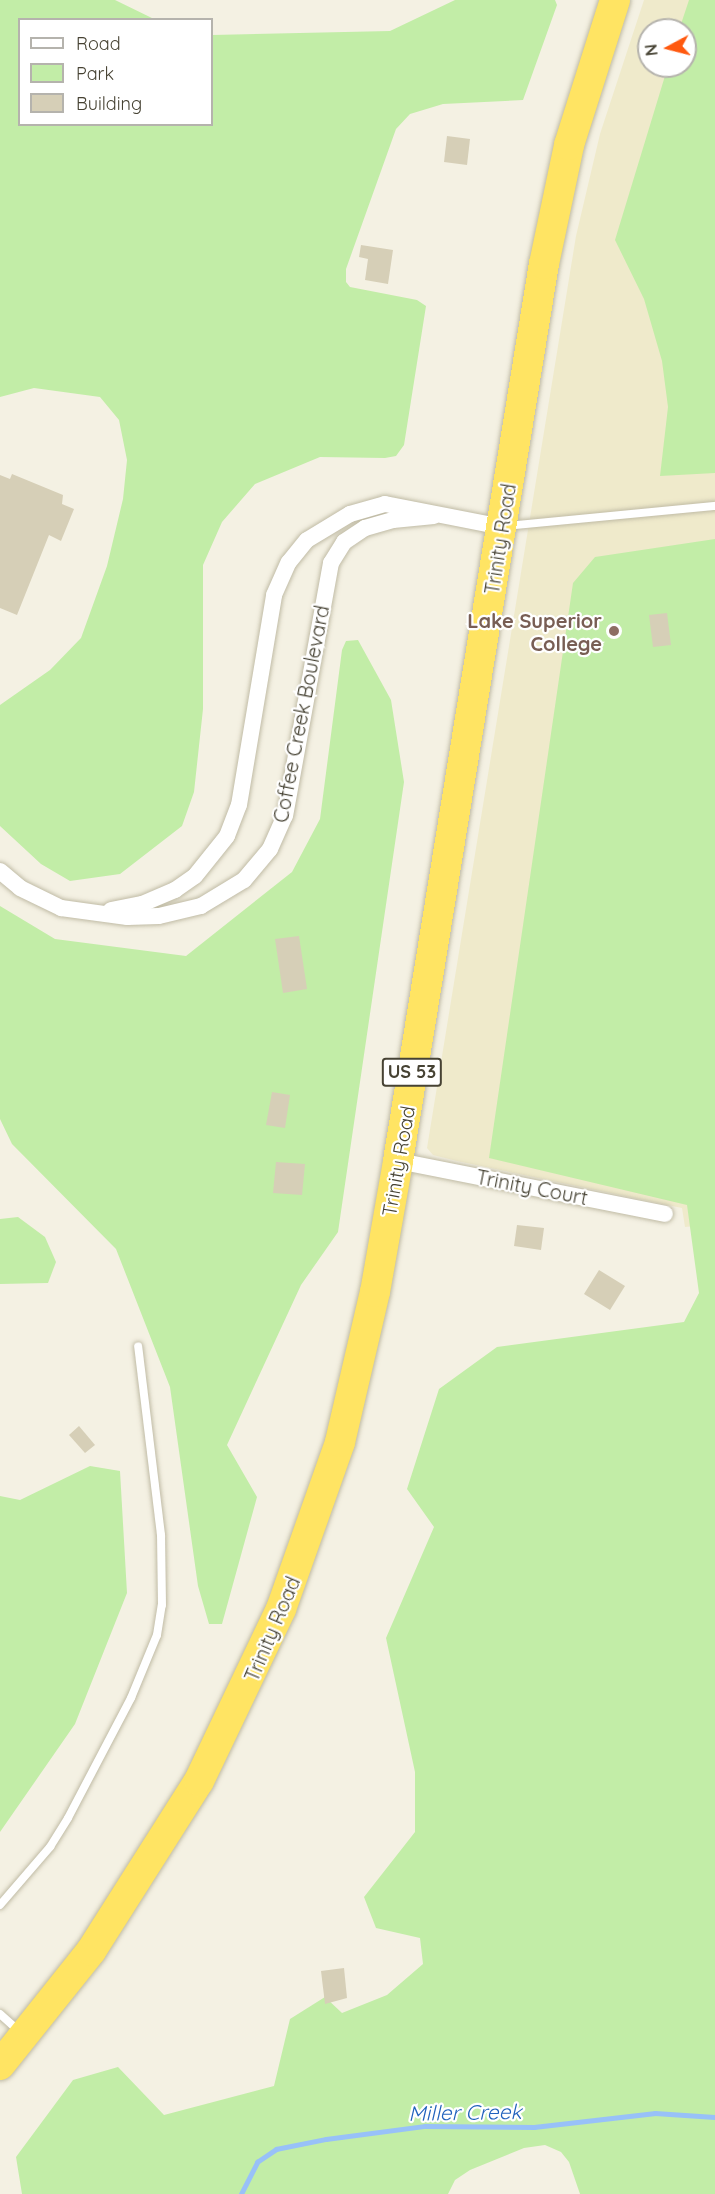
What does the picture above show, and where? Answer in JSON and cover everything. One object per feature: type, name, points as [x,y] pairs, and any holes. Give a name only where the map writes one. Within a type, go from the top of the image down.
[{"type":"highway","name":"Trinity Road","points":[[0,2065],[91,1951],[163,1842],[221,1739],[281,1610],[327,1485],[352,1399],[398,1161],[556,204],[584,90],[615,0]]},
{"type":"street","name":"Coffee Creek Boulevard","points":[[86,913],[142,904],[175,890],[200,871],[227,836],[239,805],[274,596],[298,550],[335,520],[373,506],[396,504],[434,516],[502,527]]},
{"type":"street","name":"Coffee Creek Boulevard","points":[[0,872],[20,888],[47,903],[86,913],[141,917],[188,910],[229,892],[256,867],[270,849],[285,816],[331,563],[344,542],[365,528],[393,520],[434,516]]},
{"type":"street","name":"Trinity Court","points":[[398,1161],[665,1214]]},
{"type":"lane","points":[[502,527],[715,506]]},
{"type":"lane","points":[[0,1905],[68,1818],[131,1698],[157,1635],[162,1605],[161,1536],[138,1346]]},
{"type":"lane","points":[[0,2014],[24,2036]]},
{"type":"shaded area","name":"Lake Superior College","points":[[644,0],[715,0],[715,1224],[685,1227],[682,1208],[457,1161],[433,1155],[427,1148],[576,236],[600,134],[637,21],[637,78],[697,78],[697,18],[638,18]]},
{"type":"green space","points":[[0,0],[115,0],[152,18],[18,18],[18,126],[213,126],[213,35],[390,31],[455,0],[555,0],[557,5],[523,100],[443,104],[410,114],[396,129],[346,269],[346,282],[350,287],[417,300],[426,306],[404,445],[396,456],[385,458],[320,457],[255,484],[222,522],[203,565],[203,709],[194,792],[182,826],[120,874],[70,881],[41,864],[0,826],[0,705],[50,670],[81,638],[107,566],[123,499],[127,460],[119,420],[100,397],[34,388],[0,397]]},
{"type":"green space","points":[[689,0],[715,0],[715,473],[660,476],[668,407],[662,361],[644,299],[615,240],[664,78],[697,78],[697,18],[683,18]]},
{"type":"green space","points":[[715,539],[715,2194],[580,2194],[569,2162],[561,2152],[545,2145],[524,2148],[470,2170],[455,2180],[448,2194],[22,2194],[16,2157],[73,2080],[118,2067],[164,2115],[274,2086],[290,2019],[325,1997],[342,2013],[387,1995],[423,1964],[420,1938],[376,1928],[364,1897],[415,1832],[415,1772],[386,1638],[434,1527],[407,1489],[439,1389],[497,1347],[684,1322],[699,1293],[687,1205],[489,1158],[573,583],[595,557]]},
{"type":"green space","points":[[358,640],[391,700],[404,782],[338,1232],[301,1285],[227,1445],[257,1497],[222,1624],[209,1624],[198,1586],[170,1387],[116,1249],[12,1144],[0,1119],[0,906],[55,939],[186,956],[292,872],[320,819],[342,650],[346,641]]},
{"type":"green space","points":[[18,1217],[45,1237],[56,1262],[48,1283],[0,1284],[0,1219]]},
{"type":"green space","points":[[90,1466],[120,1471],[127,1593],[75,1724],[0,1832],[0,1496],[20,1500]]},
{"type":"building","points":[[447,136],[470,139],[467,165],[444,162]]},
{"type":"building","points":[[361,245],[393,250],[388,284],[365,280],[368,259],[359,257]]},
{"type":"building","points":[[12,474],[63,495],[62,504],[74,509],[61,541],[49,535],[17,615],[0,608],[0,475],[10,479]]},
{"type":"building","points":[[667,613],[671,645],[653,647],[649,615]]},
{"type":"building","points":[[299,936],[307,989],[283,993],[275,939]]},
{"type":"building","points":[[272,1092],[290,1095],[285,1128],[266,1125]]},
{"type":"building","points":[[276,1162],[305,1164],[302,1195],[273,1193]]},
{"type":"building","points":[[517,1225],[544,1228],[541,1250],[514,1246]]},
{"type":"building","points":[[599,1270],[625,1286],[610,1310],[584,1294]]},
{"type":"building","points":[[79,1426],[95,1445],[85,1453],[69,1435]]},
{"type":"building","points":[[344,1968],[347,1998],[325,2004],[321,1971]]},
{"type":"waterway","name":"Miller Creek","points":[[241,2194],[257,2162],[276,2149],[326,2139],[425,2126],[534,2127],[655,2113],[715,2117]]},
{"type":"place","name":"Lake Superior College","points":[[614,631]]}]
